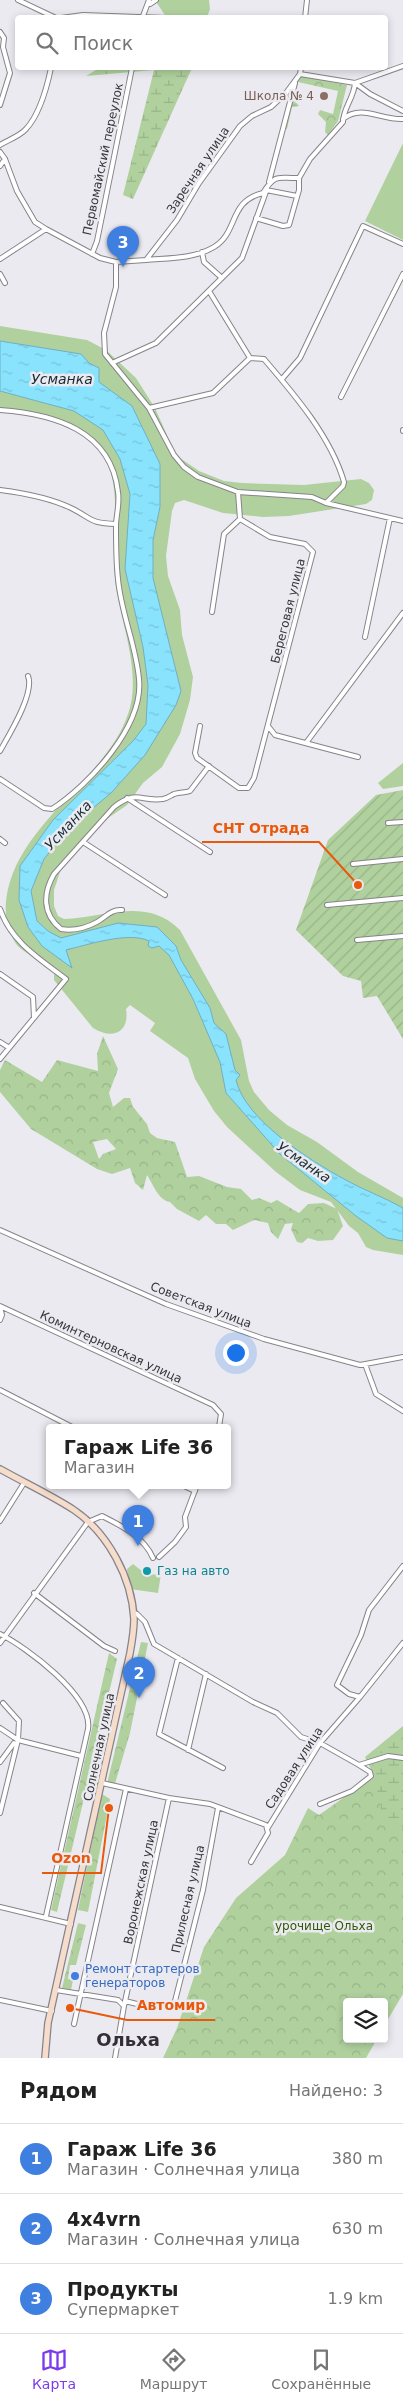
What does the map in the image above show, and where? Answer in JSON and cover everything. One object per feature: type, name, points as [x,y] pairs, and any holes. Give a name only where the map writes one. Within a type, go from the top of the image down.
[{"type":"street","points":[[18,0],[50,15]]},
{"type":"street","points":[[144,15],[149,2],[156,0]]},
{"type":"street","points":[[305,15],[307,0]]},
{"type":"street","points":[[78,15],[104,15]]},
{"type":"street","points":[[0,32],[4,38],[3,47],[10,73],[0,105]]},
{"type":"street","points":[[355,83],[403,66]]},
{"type":"street","points":[[0,145],[25,130],[32,121],[46,88],[50,70]]},
{"type":"street","name":"Первомайский переулок","points":[[92,254],[97,241],[132,70]]},
{"type":"street","points":[[299,70],[300,74],[355,83],[370,94],[403,111]]},
{"type":"street","name":"Заречная улица","points":[[146,260],[177,220],[199,183],[240,126],[252,116],[271,107],[300,74]]},
{"type":"street","name":"Заречная улица","points":[[112,363],[156,343],[242,258],[269,183],[296,80]]},
{"type":"street","points":[[256,218],[283,226],[289,225],[297,196],[299,178],[310,158],[343,122],[353,97],[355,83]]},
{"type":"street","points":[[343,119],[356,111],[392,119],[403,119]]},
{"type":"street","points":[[0,152],[5,159],[17,191],[36,222],[46,230],[100,258],[116,262],[183,257],[202,252],[223,240],[243,202],[250,196],[263,193],[269,183],[280,176],[299,178]]},
{"type":"street","points":[[0,166],[5,159]]},
{"type":"street","points":[[266,190],[297,196]]},
{"type":"street","points":[[282,379],[300,358],[363,226],[403,244]]},
{"type":"street","points":[[0,259],[46,230]]},
{"type":"street","points":[[202,252],[204,262],[222,278]]},
{"type":"street","points":[[116,262],[116,287],[104,333],[105,354],[149,408],[174,455],[184,467],[198,477],[238,492],[312,497],[326,503],[403,521]]},
{"type":"street","points":[[0,274],[5,282]]},
{"type":"street","points":[[341,397],[403,274]]},
{"type":"street","points":[[209,291],[250,358]]},
{"type":"street","points":[[149,408],[213,393],[250,358],[264,359],[282,379],[330,449],[342,476],[343,486],[326,503]]},
{"type":"street","points":[[0,410],[22,412],[52,419],[70,426],[100,446],[109,458],[118,492],[116,524],[120,594],[140,681],[135,711],[124,734],[90,776],[52,809],[44,808],[34,803],[0,779]]},
{"type":"street","points":[[0,490],[26,493],[72,509],[96,523],[116,524]]},
{"type":"street","points":[[212,612],[224,534],[240,519],[238,492]]},
{"type":"street","points":[[365,637],[390,518]]},
{"type":"street","name":"Береговая улица","points":[[240,519],[270,537],[306,544],[312,552],[268,726]]},
{"type":"street","points":[[306,743],[403,613]]},
{"type":"street","points":[[0,751],[26,696],[30,680],[28,676]]},
{"type":"street","points":[[200,726],[195,753],[239,788],[248,788],[254,778],[268,726]]},
{"type":"street","points":[[268,726],[275,735],[358,757]]},
{"type":"street","points":[[122,910],[113,910],[94,924],[68,930],[61,929],[50,918],[46,895],[48,884],[114,807],[131,797],[162,799],[175,793],[186,793],[190,791],[209,766]]},
{"type":"street","points":[[127,798],[210,852]]},
{"type":"street","points":[[388,823],[403,822]]},
{"type":"street","points":[[0,839],[5,842]]},
{"type":"street","points":[[83,842],[165,895]]},
{"type":"street","points":[[353,864],[403,860]]},
{"type":"street","points":[[327,905],[403,898]]},
{"type":"street","points":[[0,909],[3,918],[20,943],[66,979],[0,1059]]},
{"type":"street","points":[[357,940],[403,936]]},
{"type":"street","points":[[0,974],[33,997],[34,1018]]},
{"type":"street","points":[[0,1042],[8,1047]]},
{"type":"street","name":"Советская улица","points":[[0,1230],[166,1304],[264,1339],[365,1364],[403,1357]]},
{"type":"street","points":[[0,1306],[2,1315],[0,1320]]},
{"type":"street","name":"Коминтерновская улица","points":[[0,1306],[213,1405],[221,1414],[219,1424]]},
{"type":"street","points":[[365,1364],[376,1394],[403,1411]]},
{"type":"street","points":[[0,1390],[66,1424]]},
{"type":"street","name":"Солнечная улица","points":[[0,1469],[75,1510],[88,1522],[108,1546],[118,1563],[127,1583],[133,1612],[130,1653],[45,2036],[45,2058]]},
{"type":"street","points":[[0,1521],[24,1483]]},
{"type":"street","points":[[158,1557],[175,1542],[186,1527],[185,1517],[195,1491],[191,1489]]},
{"type":"street","points":[[0,1510],[4,1514]]},
{"type":"street","points":[[0,1643],[34,1593],[88,1522],[102,1516],[120,1525],[147,1545],[153,1558]]},
{"type":"street","points":[[360,1697],[349,1694],[337,1685],[361,1635],[368,1610],[403,1566]]},
{"type":"street","points":[[34,1593],[104,1646],[115,1651]]},
{"type":"street","points":[[133,1612],[138,1614],[144,1622],[154,1644],[277,1713],[300,1737],[320,1743],[370,1772],[371,1776],[352,1791],[320,1804]]},
{"type":"street","points":[[0,1634],[40,1660],[75,1694],[83,1706],[89,1725],[46,1916]]},
{"type":"street","name":"Садовая улица","points":[[251,1862],[268,1833],[267,1829],[320,1743],[403,1643]]},
{"type":"street","points":[[178,1658],[159,1734],[223,1768]]},
{"type":"street","points":[[188,1750],[206,1674]]},
{"type":"street","points":[[0,1812],[17,1740],[19,1722],[3,1703]]},
{"type":"street","points":[[0,1728],[17,1740],[81,1756]]},
{"type":"street","points":[[0,1762],[17,1740]]},
{"type":"street","points":[[359,1765],[388,1756],[403,1758]]},
{"type":"street","points":[[102,1783],[218,1808],[266,1826],[267,1829]]},
{"type":"street","points":[[74,2024],[79,1993],[126,1789]]},
{"type":"street","name":"Воронежская улица","points":[[115,2058],[124,2003],[169,1798]]},
{"type":"street","name":"Прилесная улица","points":[[124,2003],[153,2008],[174,2005],[203,1890],[218,1808]]},
{"type":"street","points":[[0,1907],[46,1916],[71,1924]]},
{"type":"street","points":[[56,1990],[118,2000],[124,2003]]},
{"type":"street","points":[[0,2000],[52,2011]]},
{"type":"green space","points":[[155,0],[209,0],[210,9],[208,15],[165,15]]},
{"type":"green space","points":[[96,70],[154,70],[86,76]]},
{"type":"green space","points":[[154,70],[191,70],[133,199],[123,195]]},
{"type":"green space","points":[[302,76],[347,85],[338,121],[328,135],[325,132],[326,122],[318,114],[320,110],[333,114],[338,91],[298,82],[294,100],[299,106],[292,107],[287,129],[284,129],[297,81]]},
{"type":"green space","points":[[403,143],[403,240],[365,221]]},
{"type":"green space","points":[[0,326],[87,340],[106,350],[136,378],[155,408],[174,451],[180,458],[199,471],[224,481],[242,483],[304,485],[361,479],[369,483],[374,490],[372,500],[366,504],[289,516],[263,517],[223,513],[184,500],[175,503],[172,511],[166,556],[168,576],[180,610],[182,635],[193,677],[190,700],[180,734],[162,767],[143,783],[127,805],[101,823],[61,869],[54,890],[54,906],[58,916],[64,919],[124,911],[139,911],[167,920],[180,930],[241,1040],[249,1081],[254,1092],[269,1110],[287,1125],[317,1142],[358,1172],[403,1198],[403,1255],[366,1247],[358,1233],[349,1226],[331,1202],[300,1190],[276,1172],[227,1127],[214,1111],[195,1079],[188,1058],[150,1031],[155,1023],[130,1005],[126,1009],[127,1017],[125,1024],[118,1032],[113,1034],[100,1032],[93,1028],[54,980],[54,971],[20,948],[13,938],[6,918],[9,887],[19,860],[36,834],[98,763],[116,739],[128,714],[132,699],[133,683],[129,650],[116,587],[114,486],[110,467],[102,450],[84,434],[36,413],[0,408]]},
{"type":"green space","points":[[403,763],[403,786],[383,789],[378,783]]},
{"type":"green space","points":[[403,790],[403,1039],[377,996],[363,998],[361,981],[343,976],[296,930],[328,840],[376,795]]},
{"type":"green space","points":[[103,1036],[118,1069],[109,1093],[113,1107],[124,1098],[130,1098],[133,1107],[147,1124],[150,1133],[157,1138],[175,1142],[187,1177],[199,1176],[227,1187],[241,1189],[252,1200],[259,1198],[271,1203],[277,1200],[299,1213],[308,1204],[324,1203],[337,1209],[343,1226],[333,1240],[318,1241],[308,1238],[302,1243],[297,1242],[291,1229],[293,1223],[285,1224],[278,1239],[271,1232],[268,1223],[254,1220],[233,1230],[226,1224],[216,1224],[206,1215],[199,1221],[162,1198],[147,1175],[143,1190],[135,1183],[130,1168],[112,1174],[97,1169],[31,1129],[0,1092],[0,1070],[5,1060],[42,1082],[57,1060],[98,1071],[97,1054]],"holes":[[[107,1139],[116,1149],[103,1154],[99,1159],[93,1142]]]},
{"type":"green space","points":[[133,1564],[147,1575],[161,1574],[158,1593],[130,1589],[127,1569]]},
{"type":"green space","points":[[141,1642],[148,1643],[130,1733],[114,1787],[107,1784]]},
{"type":"green space","points":[[109,1653],[117,1659],[57,1912],[51,1910]]},
{"type":"green space","name":"урочище Ольха","points":[[403,1726],[403,1994],[388,2019],[388,1998],[343,1998],[343,2043],[375,2043],[366,2058],[163,2058],[177,2028],[204,1947],[236,1898],[285,1855],[308,1808],[319,1815],[374,1776],[365,1757]]},
{"type":"green space","points":[[403,1732],[403,1753],[389,1752],[377,1754]]},
{"type":"green space","points":[[387,1759],[403,1761],[403,1827],[383,1819],[372,1765]]},
{"type":"green space","points":[[102,1794],[110,1799],[88,1912],[78,1910]]},
{"type":"green space","points":[[78,1923],[86,1925],[76,1965],[70,1965],[68,1979],[73,1980],[71,1990],[62,1988]]},
{"type":"water","name":"Усманка","points":[[0,341],[81,354],[89,363],[99,368],[99,382],[132,406],[160,464],[160,507],[153,540],[153,578],[181,691],[176,705],[145,755],[111,793],[68,829],[44,859],[31,891],[37,921],[48,931],[61,938],[118,923],[157,927],[176,946],[181,960],[210,1008],[214,1023],[226,1034],[235,1070],[240,1075],[236,1080],[242,1095],[252,1110],[281,1138],[314,1162],[351,1183],[403,1208],[403,1241],[387,1238],[356,1216],[280,1154],[226,1093],[220,1062],[193,999],[169,955],[159,946],[152,948],[148,946],[149,941],[131,937],[85,945],[66,950],[72,968],[42,946],[28,927],[19,900],[20,866],[53,820],[133,741],[146,724],[148,685],[143,647],[125,569],[130,494],[120,459],[103,430],[74,411],[0,391]]},
{"type":"place","name":"Школа № 4","points":[[324,96]]},
{"type":"place","name":"Продукты","points":[[123,267]]},
{"type":"place","name":"СНТ Отрада","points":[[358,885]]},
{"type":"place","name":"Гараж Life 36","points":[[138,1546]]},
{"type":"place","name":"Газ на авто","points":[[147,1571]]},
{"type":"place","name":"4x4vrn","points":[[139,1698]]},
{"type":"place","name":"Ozon","points":[[109,1808]]},
{"type":"place","name":"Ремонт стартеров генераторов","points":[[75,1976]]},
{"type":"place","name":"Автомир","points":[[70,2008]]},
{"type":"district","name":"Ольха","points":[[128,2039]]}]
